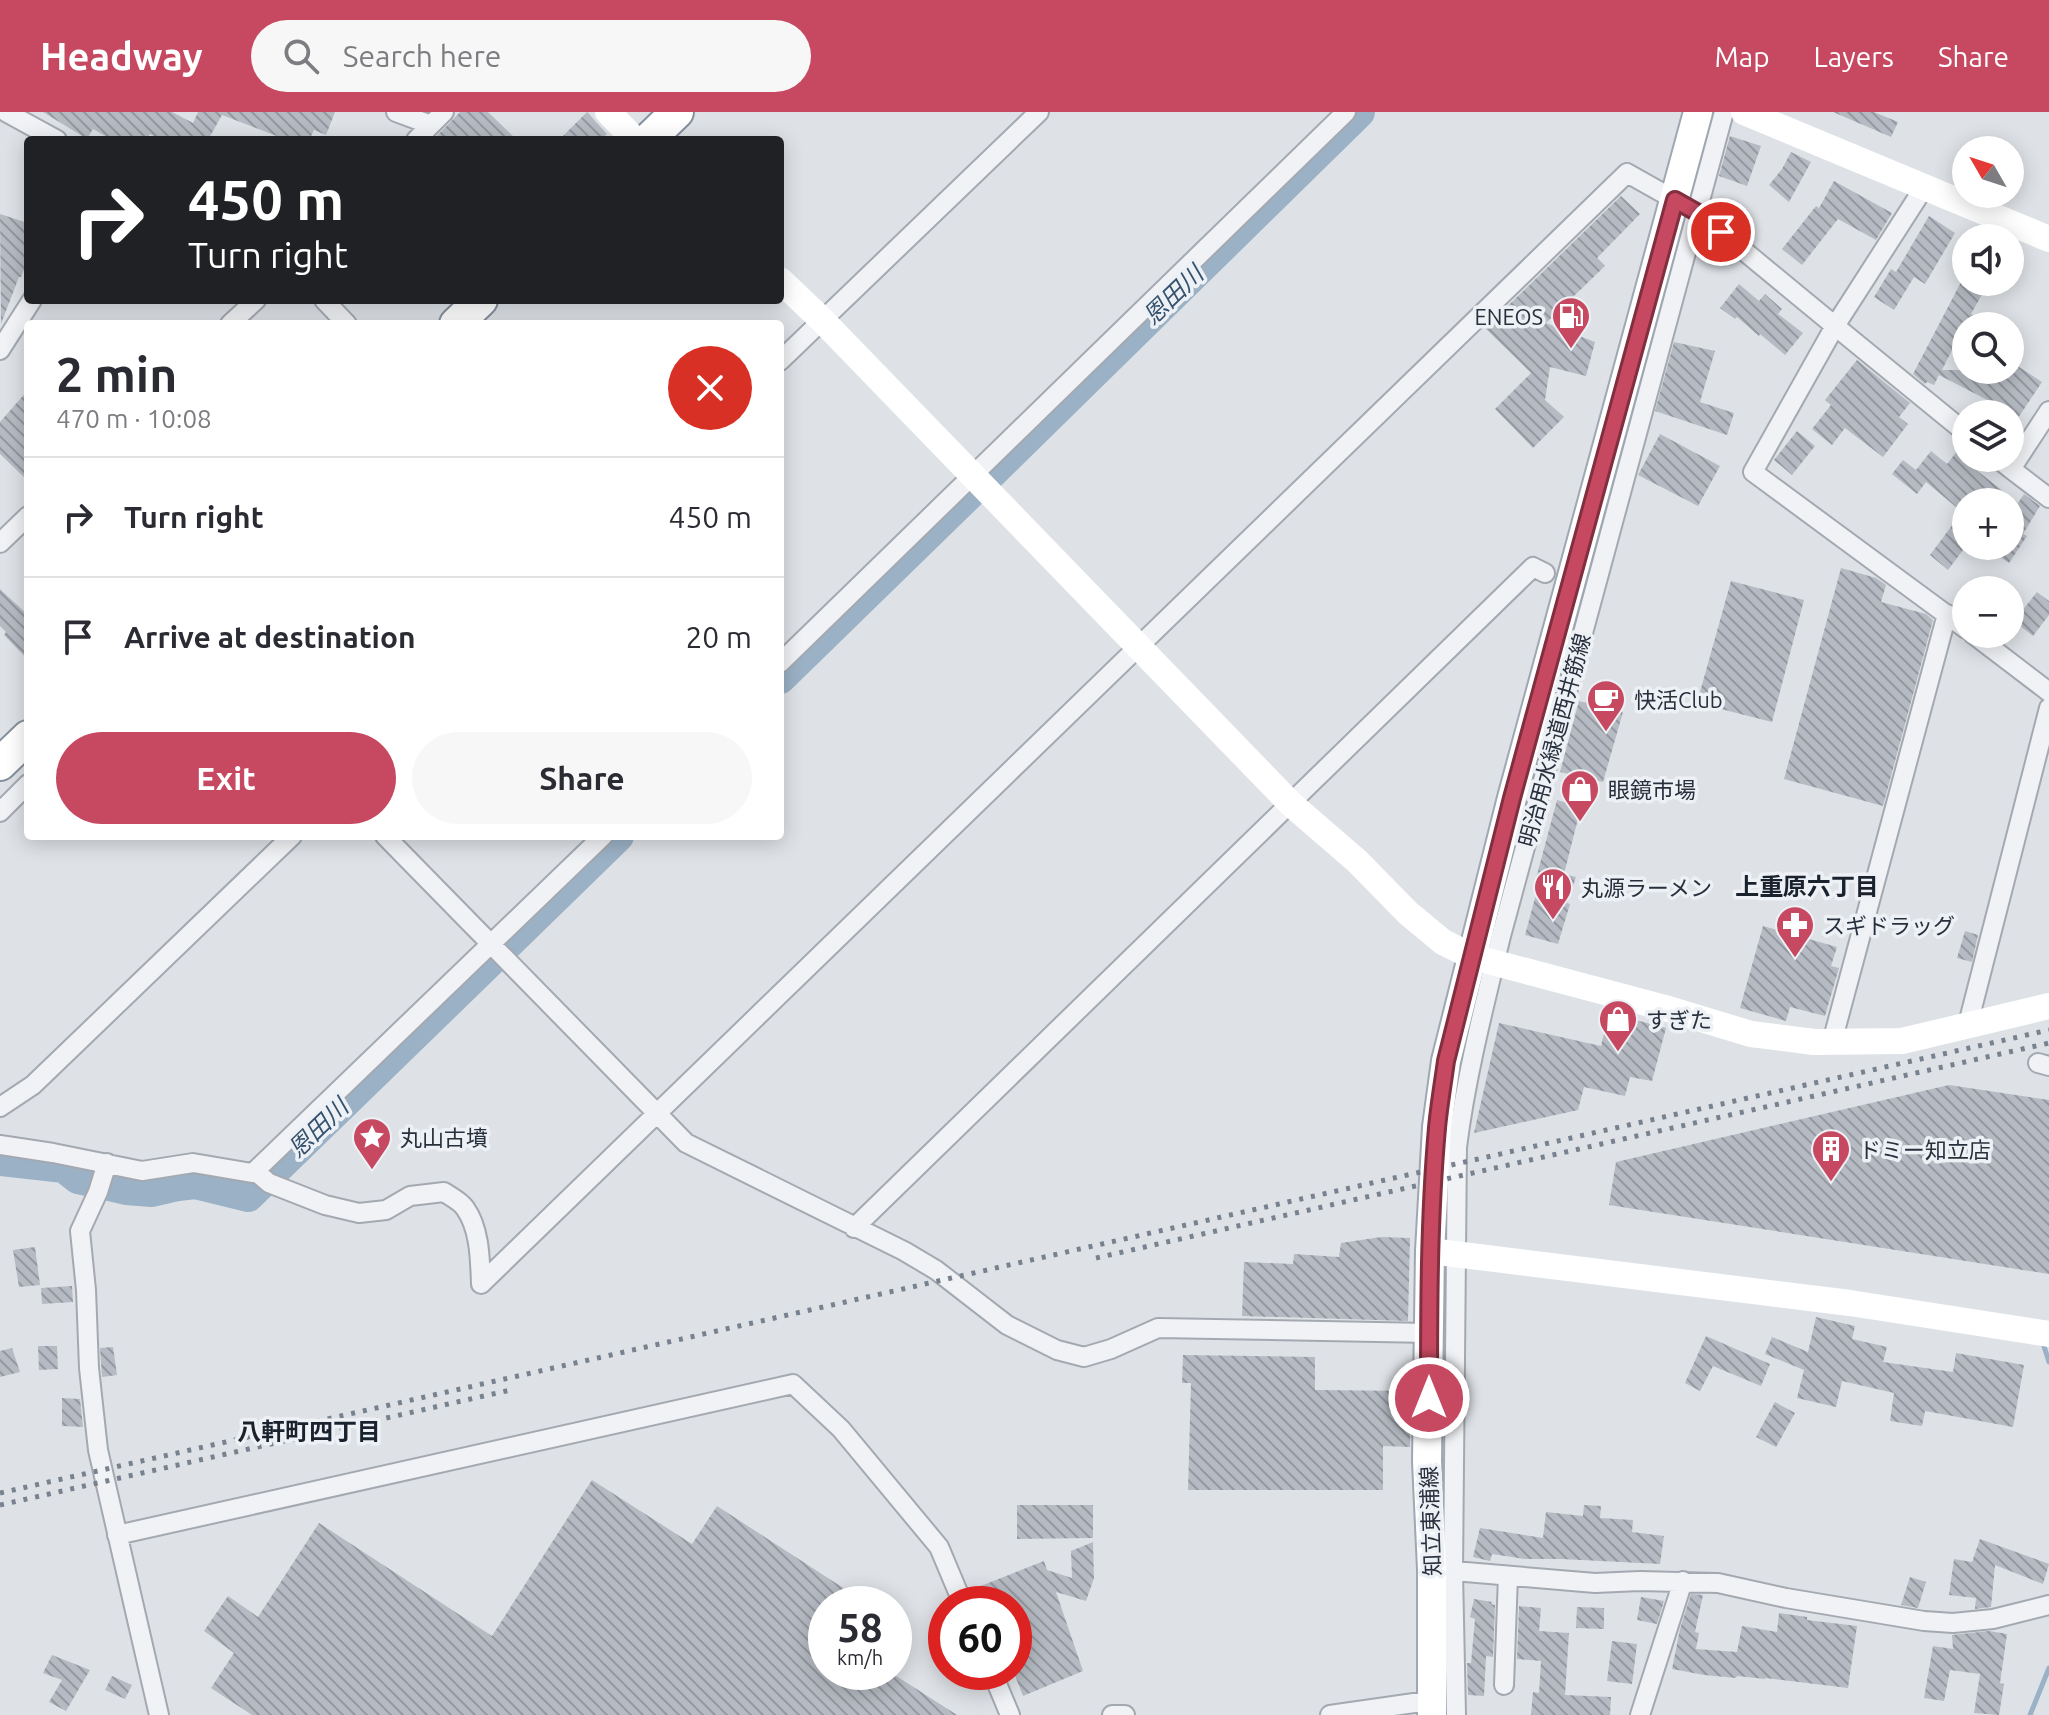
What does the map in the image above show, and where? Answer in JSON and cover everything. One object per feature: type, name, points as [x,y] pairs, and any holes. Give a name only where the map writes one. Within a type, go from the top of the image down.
[{"type":"highway","points":[[652,136],[677,112]]},
{"type":"highway","points":[[460,320],[477,304]]},
{"type":"main road","name":"知立東浦線","points":[[1440,1711],[1442,1570],[1427,1461],[1430,1333],[1444,1252],[1437,1127],[1446,1061],[1484,960],[1512,798],[1686,207],[1698,112]]},
{"type":"street","points":[[6,112],[50,136]]},
{"type":"street","points":[[396,112],[437,118]]},
{"type":"street","points":[[608,112],[631,136]]},
{"type":"street","points":[[784,357],[1039,112]]},
{"type":"street","points":[[784,659],[1346,112]]},
{"type":"street","points":[[1686,207],[1724,112]]},
{"type":"street","points":[[1744,112],[2049,239]]},
{"type":"street","points":[[420,136],[437,118]]},
{"type":"street","points":[[0,1145],[142,1171],[193,1163],[252,1173],[325,1205],[359,1213],[386,1210],[410,1196],[444,1192],[463,1205],[472,1222],[480,1255],[481,1284],[1627,173],[1686,207],[1952,422]]},
{"type":"street","points":[[1925,186],[1835,326],[1753,472],[1952,618]]},
{"type":"street","points":[[784,284],[1291,804],[1443,942],[1484,960],[1751,1034],[1814,1042],[1902,1041],[2049,1006]]},
{"type":"street","points":[[0,350],[29,304]]},
{"type":"street","points":[[234,320],[252,304]]},
{"type":"street","points":[[328,304],[343,320]]},
{"type":"street","points":[[2024,440],[2049,411]]},
{"type":"street","points":[[2015,472],[2049,498]]},
{"type":"street","points":[[0,542],[24,520]]},
{"type":"street","points":[[854,1228],[1533,567],[1545,573]]},
{"type":"street","points":[[1832,1042],[1947,614]]},
{"type":"street","points":[[1991,648],[2049,692]]},
{"type":"street","points":[[1968,1024],[2049,708]]},
{"type":"street","points":[[0,812],[24,788]]},
{"type":"street","points":[[0,1107],[33,1085],[288,840]]},
{"type":"street","points":[[389,840],[686,1143],[904,1251],[936,1270],[1007,1325],[1057,1350],[1084,1357],[1111,1349],[1158,1328],[1430,1333]]},
{"type":"street","points":[[260,1176],[599,840]]},
{"type":"street","points":[[107,1163],[80,1231],[89,1368],[98,1450],[159,1715]]},
{"type":"street","points":[[2049,1334],[1850,1303],[1444,1252],[1442,1570],[1595,1583],[1718,1583],[1786,1598],[1953,1623],[1993,1619],[2049,1605]]},
{"type":"street","points":[[117,1535],[793,1384],[841,1429],[939,1547],[955,1586]]},
{"type":"street","points":[[1504,1685],[1508,1576]]},
{"type":"street","points":[[1640,1715],[1683,1581]]},
{"type":"street","points":[[1000,1690],[1010,1715]]},
{"type":"street","points":[[1330,1715],[1414,1703],[1440,1711]]},
{"type":"street","points":[[1112,1715],[1125,1715]]},
{"type":"building","points":[[43,112],[172,112],[193,123],[198,112],[335,112],[326,135],[314,130],[311,136],[277,136],[222,115],[210,136],[105,136],[93,129],[89,136],[82,136]]},
{"type":"building","points":[[460,112],[488,112],[513,136],[437,136]]},
{"type":"building","points":[[587,112],[607,134],[605,136],[563,136]]},
{"type":"building","points":[[1833,112],[1874,112],[1898,122],[1891,137]]},
{"type":"building","points":[[1730,136],[1761,146],[1747,186],[1719,176]]},
{"type":"building","points":[[1791,152],[1811,162],[1789,202],[1769,185]]},
{"type":"building","points":[[1834,181],[1892,213],[1876,240],[1838,219],[1802,265],[1782,249],[1816,206],[1819,208]]},
{"type":"building","points":[[1621,196],[1640,214],[1597,258],[1605,266],[1546,323],[1595,342],[1586,376],[1550,367],[1545,400],[1564,417],[1533,448],[1495,409],[1531,373],[1485,328]]},
{"type":"building","points":[[0,214],[24,222],[24,270],[1,324]]},
{"type":"building","points":[[1929,216],[1952,231],[1952,238],[1925,284],[1914,277],[1894,310],[1874,297],[1891,269],[1896,272]]},
{"type":"building","points":[[1739,284],[1759,301],[1765,294],[1782,309],[1778,314],[1803,333],[1785,355],[1737,317],[1735,319],[1720,308]]},
{"type":"building","points":[[1954,296],[1981,296],[1972,312],[1952,312],[1952,350],[1942,370],[1952,370],[1952,382],[1939,375],[1934,385],[1925,384],[1913,374]]},
{"type":"building","points":[[1674,342],[1715,351],[1700,402],[1734,413],[1727,435],[1655,411]]},
{"type":"building","points":[[1857,360],[1910,403],[1899,417],[1908,424],[1883,457],[1845,428],[1832,445],[1812,429],[1831,405],[1825,400]]},
{"type":"building","points":[[2024,370],[2042,382],[2024,409],[2024,400],[1987,400],[1956,384],[2024,384]]},
{"type":"building","points":[[24,395],[24,477],[0,454],[0,422]]},
{"type":"building","points":[[1797,431],[1815,446],[1792,475],[1774,460]]},
{"type":"building","points":[[1660,434],[1720,466],[1698,506],[1638,475]]},
{"type":"building","points":[[1931,451],[1947,464],[1952,458],[1952,472],[1979,472],[1999,488],[1952,488],[1952,504],[1926,482],[1917,494],[1892,474],[1903,460],[1916,470]]},
{"type":"building","points":[[2024,494],[2040,506],[2024,532]]},
{"type":"building","points":[[1952,525],[1952,560],[1956,560],[1948,570],[1930,555]]},
{"type":"building","points":[[1841,568],[1876,578],[1886,585],[1881,602],[1926,614],[1933,620],[1883,806],[1784,779]]},
{"type":"building","points":[[1731,581],[1804,600],[1772,722],[1709,706],[1700,692]]},
{"type":"building","points":[[0,589],[24,611],[24,656],[4,635],[6,632],[0,626]]},
{"type":"building","points":[[2037,592],[2049,601],[2049,615],[2033,636],[2024,629],[2024,608]]},
{"type":"building","points":[[1579,701],[1623,712],[1603,782],[1560,772]]},
{"type":"building","points":[[1557,800],[1581,807],[1564,874],[1576,877],[1558,944],[1525,935],[1538,887],[1534,886]]},
{"type":"building","points":[[1763,926],[1837,947],[1831,966],[1839,968],[1825,1016],[1790,1007],[1786,1021],[1740,1008]]},
{"type":"building","points":[[1965,931],[1978,935],[1972,962],[1957,958]]},
{"type":"building","points":[[1609,1013],[1666,1028],[1652,1081],[1630,1077],[1625,1096],[1584,1087],[1578,1110],[1474,1133],[1499,1023],[1601,1046]]},
{"type":"building","name":"ドミー知立店","points":[[1949,1085],[2049,1100],[2049,1274],[1609,1205],[1616,1162]]},
{"type":"building","points":[[1381,1237],[1410,1238],[1408,1321],[1242,1316],[1244,1262],[1293,1264],[1294,1254],[1339,1257],[1341,1243]]},
{"type":"building","points":[[35,1247],[40,1285],[19,1287],[13,1250]]},
{"type":"building","points":[[72,1286],[73,1302],[42,1304],[41,1288]]},
{"type":"building","points":[[1816,1317],[1855,1326],[1852,1339],[1887,1347],[1883,1362],[1953,1372],[1956,1353],[2024,1365],[2013,1427],[1925,1411],[1922,1426],[1890,1421],[1894,1393],[1842,1381],[1836,1407],[1797,1398],[1804,1370],[1765,1354],[1772,1337],[1808,1352]]},
{"type":"building","points":[[1706,1336],[1770,1364],[1761,1386],[1713,1366],[1700,1391],[1685,1383]]},
{"type":"building","points":[[38,1346],[57,1346],[58,1369],[39,1370]]},
{"type":"building","points":[[113,1347],[117,1375],[102,1377],[100,1348]]},
{"type":"building","points":[[12,1348],[20,1372],[0,1377],[0,1351]]},
{"type":"building","points":[[1183,1355],[1315,1357],[1315,1390],[1411,1391],[1410,1447],[1383,1446],[1383,1490],[1188,1490],[1191,1383],[1182,1383]]},
{"type":"building","points":[[62,1398],[80,1399],[83,1427],[62,1426]]},
{"type":"building","points":[[1775,1402],[1795,1413],[1776,1447],[1756,1437]]},
{"type":"building","points":[[592,1480],[692,1544],[717,1506],[840,1586],[808,1586],[808,1690],[912,1690],[912,1686],[957,1715],[252,1715],[211,1688],[234,1653],[204,1631],[228,1596],[258,1617],[319,1523],[492,1636]]},
{"type":"building","points":[[1017,1505],[1093,1505],[1093,1538],[1017,1539]]},
{"type":"building","points":[[1584,1505],[1601,1506],[1600,1518],[1633,1520],[1632,1532],[1664,1536],[1660,1564],[1525,1559],[1492,1554],[1490,1561],[1473,1557],[1480,1528],[1543,1538],[1546,1512],[1583,1516]]},
{"type":"building","points":[[1980,1539],[2049,1564],[2043,1584],[1995,1565],[1991,1607],[1975,1609],[1976,1598],[1949,1595],[1954,1559],[1972,1562]]},
{"type":"building","points":[[1093,1542],[1094,1578],[1086,1601],[1056,1592],[1083,1671],[1023,1696],[1021,1690],[1032,1690],[1032,1586],[981,1586],[1044,1561],[1047,1570],[1072,1578],[1071,1551]]},
{"type":"building","points":[[1910,1577],[1926,1582],[1918,1608],[1901,1605]]},
{"type":"building","points":[[1691,1594],[1703,1595],[1695,1632],[1699,1633],[1696,1649],[1737,1652],[1742,1626],[1777,1632],[1779,1613],[1857,1626],[1848,1688],[1765,1678],[1704,1675],[1672,1669]]},
{"type":"building","points":[[1641,1597],[1664,1601],[1657,1624],[1637,1620]]},
{"type":"building","points":[[1474,1599],[1495,1605],[1493,1657],[1486,1656],[1484,1696],[1468,1695],[1467,1663],[1471,1663],[1475,1619],[1470,1617]]},
{"type":"building","points":[[1519,1606],[1541,1608],[1539,1631],[1569,1633],[1565,1695],[1611,1697],[1610,1715],[1531,1715],[1533,1692],[1539,1693],[1541,1661],[1517,1659]]},
{"type":"building","points":[[1577,1607],[1604,1608],[1604,1629],[1576,1628]]},
{"type":"building","points":[[1989,1631],[2007,1634],[1999,1715],[1974,1713],[1980,1674],[1950,1670],[1944,1701],[1924,1698],[1933,1646],[1953,1649],[1952,1635]]},
{"type":"building","points":[[1612,1641],[1637,1644],[1632,1684],[1607,1681]]},
{"type":"building","points":[[52,1655],[90,1670],[66,1711],[49,1702],[62,1680],[43,1673]]},
{"type":"building","points":[[112,1676],[132,1685],[125,1699],[105,1690]]},
{"type":"waterway","name":"恩田川","points":[[987,477],[1359,112]]},
{"type":"waterway","name":"恩田川","points":[[784,674],[974,489]]},
{"type":"waterway","name":"恩田川","points":[[504,947],[614,840]]},
{"type":"waterway","name":"恩田川","points":[[105,1184],[152,1191],[195,1183],[248,1196],[493,958]]},
{"type":"waterway","name":"恩田川","points":[[0,1160],[64,1167],[78,1178],[97,1182]]},
{"type":"waterway","points":[[2043,1343],[2049,1362]]},
{"type":"waterway","points":[[2030,1715],[2049,1668]]},
{"type":"railway","points":[[0,1493],[2049,1030]]},
{"type":"railway","points":[[1096,1258],[2049,1043]]},
{"type":"railway","points":[[0,1505],[515,1389]]},
{"type":"place","name":"ENEOS","points":[[1571,350]]},
{"type":"place","name":"快活Club","points":[[1606,733]]},
{"type":"place","name":"眼鏡市場","points":[[1580,823]]},
{"type":"place","name":"丸源ラーメン","points":[[1553,921]]},
{"type":"place","name":"スギドラッグ","points":[[1795,959]]},
{"type":"place","name":"すぎた","points":[[1618,1053]]},
{"type":"place","name":"丸山古墳","points":[[372,1171]]},
{"type":"place","name":"ドミー知立店","points":[[1831,1183]]},
{"type":"district","name":"上重原六丁目","points":[[1807,886]]},
{"type":"district","name":"八軒町四丁目","points":[[309,1431]]},
{"type":"route","points":[[1429,1398],[1430,1251],[1437,1127],[1446,1061],[1512,798],[1675,200],[1698,213],[1721,232]]}]
